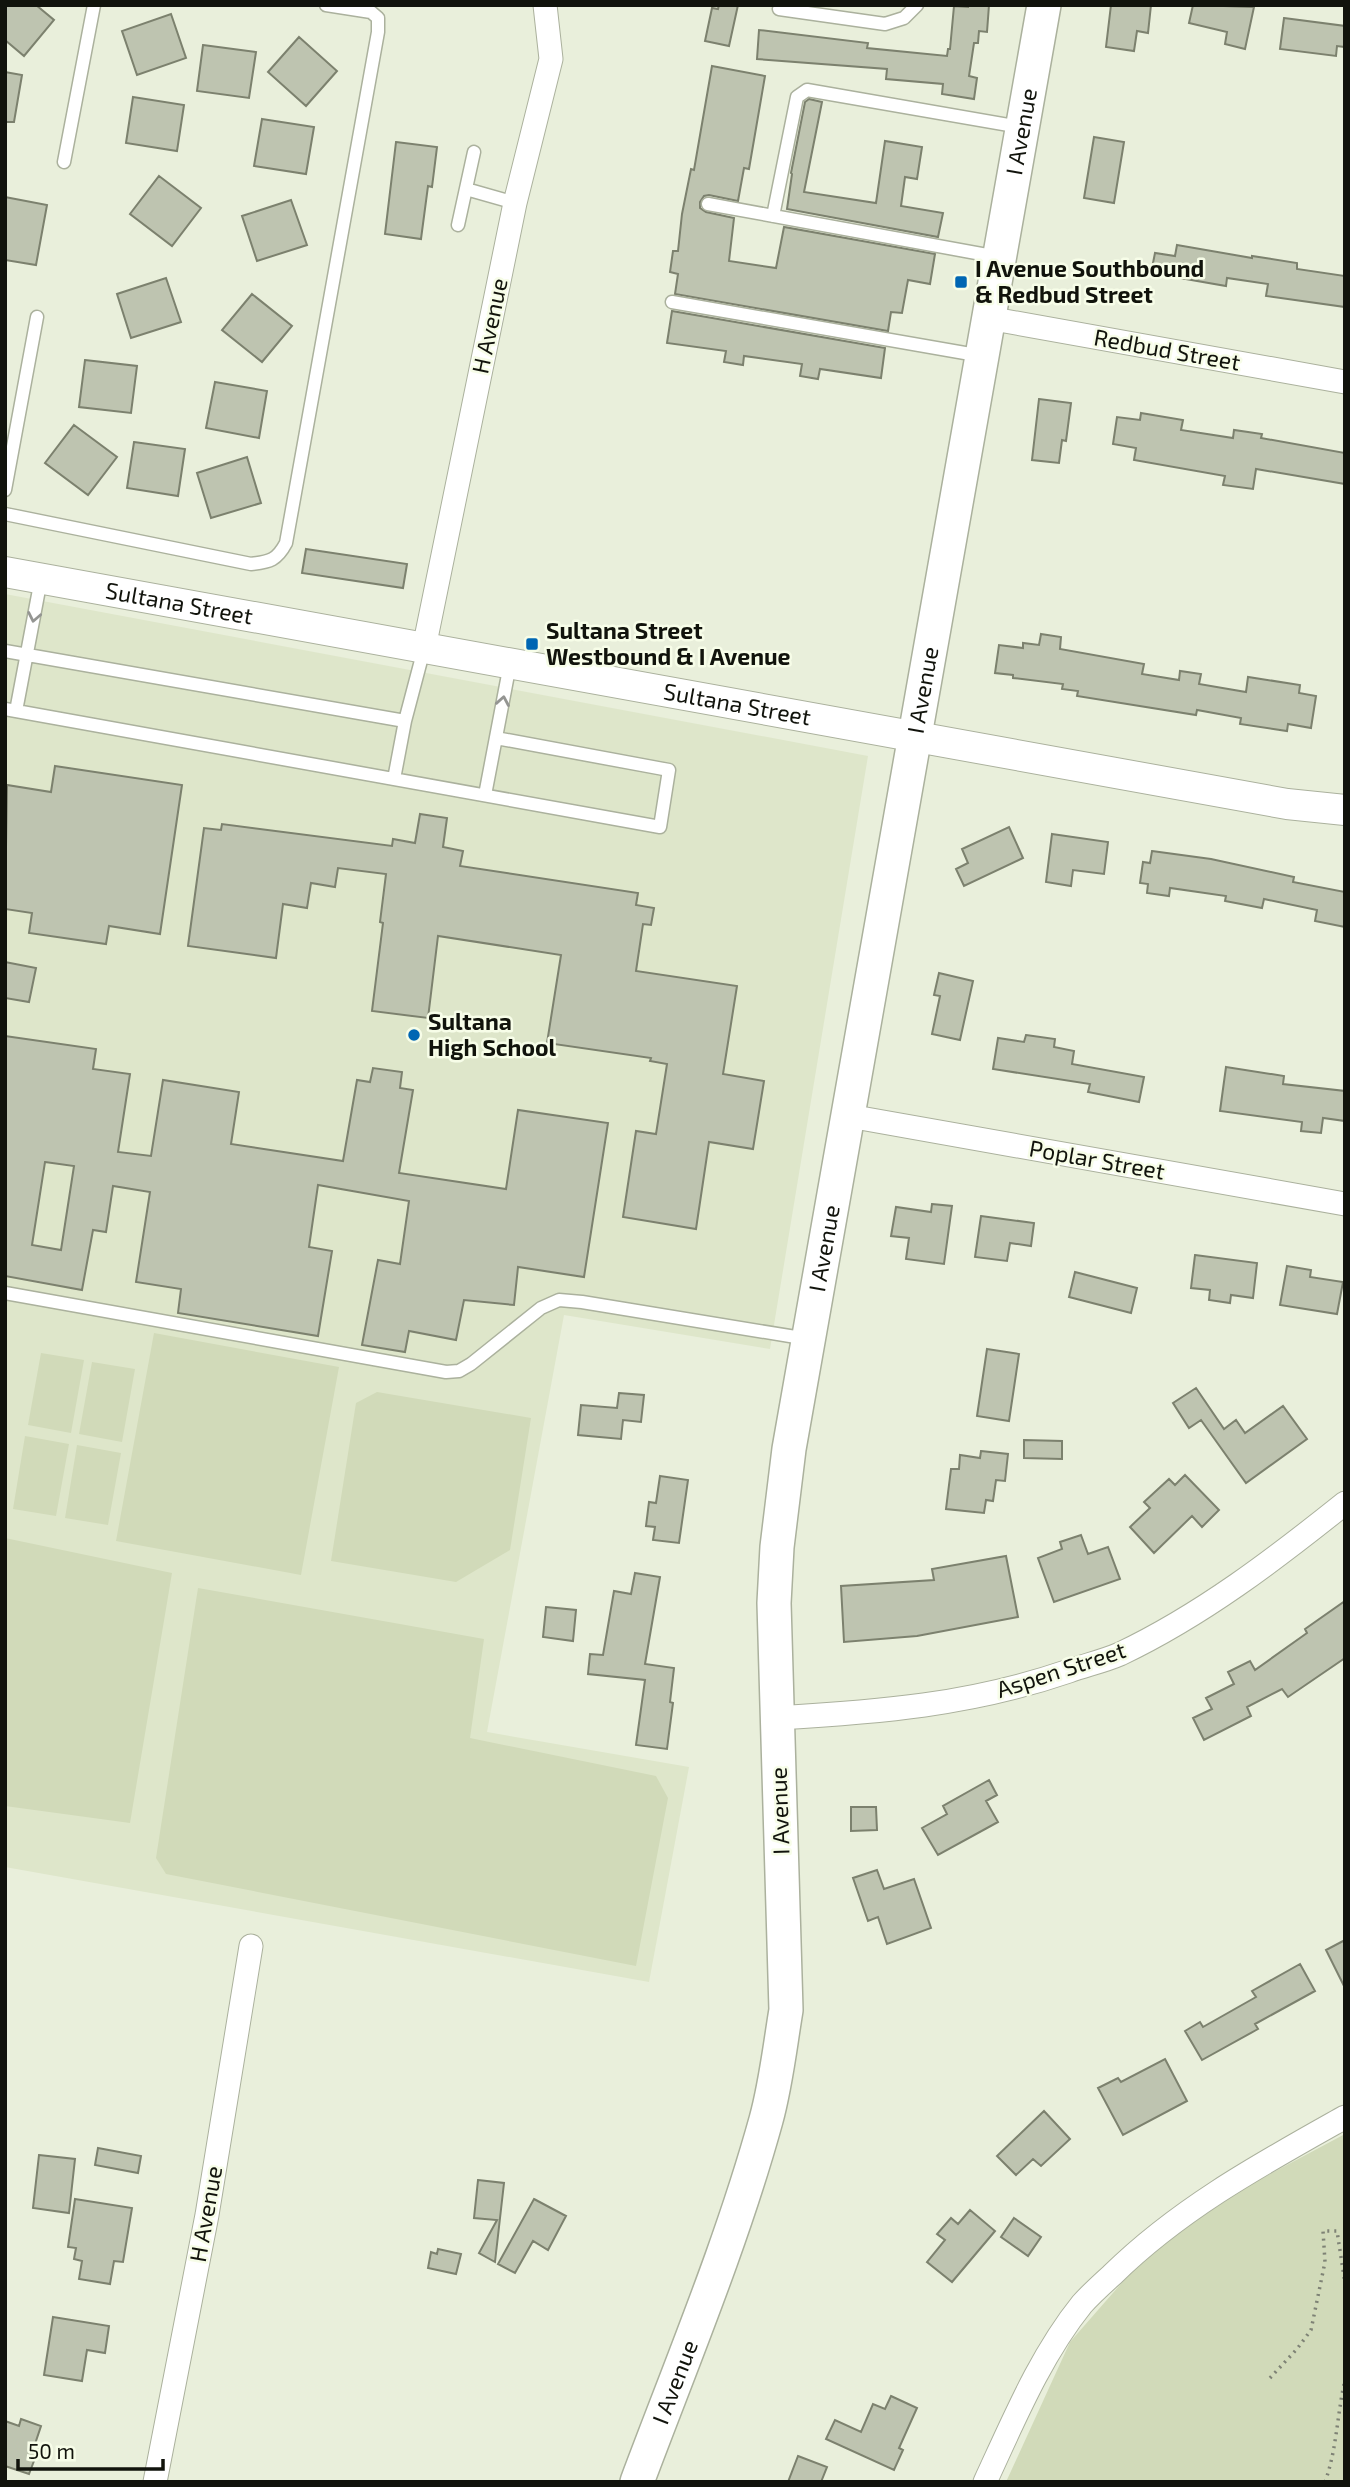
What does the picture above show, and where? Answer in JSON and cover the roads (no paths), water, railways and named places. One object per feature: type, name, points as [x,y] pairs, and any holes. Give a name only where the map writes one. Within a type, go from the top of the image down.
[{"type":"main road","name":"I Avenue","points":[[638,2482],[738,2207],[766,2119],[778,2065],[786,2010],[776,1718],[774,1603],[777,1547],[794,1416],[1044,5]]},
{"type":"street","name":"H Avenue","points":[[424,648],[515,203],[551,59],[545,5]]},
{"type":"street","name":"Redbud Street","points":[[988,318],[1345,382]]},
{"type":"street","name":"Sultana Street","points":[[5,572],[1287,804],[1345,810]]},
{"type":"street","name":"Poplar Street","points":[[849,1116],[1345,1204]]},
{"type":"street","name":"Aspen Street","points":[[776,1718],[923,1707],[1040,1681],[1118,1654],[1195,1613],[1289,1547],[1345,1503]]},
{"type":"street","name":"H Avenue","points":[[155,2482],[206,2215],[251,1946]]},
{"type":"street","points":[[985,2482],[1052,2348],[1082,2304],[1160,2230],[1254,2168],[1345,2117]]},
{"type":"lane","points":[[64,162],[93,5]]},
{"type":"lane","points":[[5,514],[251,564],[271,562],[279,557],[286,543],[378,32],[378,19],[371,12],[326,5]]},
{"type":"lane","points":[[779,9],[885,24],[904,18],[917,5]]},
{"type":"lane","points":[[773,216],[797,97],[807,90],[1021,127]]},
{"type":"lane","points":[[458,225],[474,152]]},
{"type":"lane","points":[[466,189],[515,203]]},
{"type":"lane","points":[[708,204],[999,257]]},
{"type":"lane","points":[[672,302],[982,356]]},
{"type":"lane","points":[[5,490],[37,317]]},
{"type":"lane","points":[[41,579],[27,655],[11,710],[660,827],[669,770],[496,738]]},
{"type":"lane","points":[[394,779],[405,721],[424,648]]},
{"type":"lane","points":[[5,651],[405,721]]},
{"type":"lane","points":[[485,795],[510,664]]},
{"type":"lane","points":[[5,1293],[446,1372],[459,1371],[471,1364],[541,1308],[559,1300],[808,1339]]},
{"type":"place","name":"I Avenue Southbound & Redbud Street","points":[[961,282]]},
{"type":"place","name":"Sultana Street Westbound & I Avenue","points":[[532,644]]},
{"type":"place","name":"Sultana High School","points":[[414,1035]]}]
